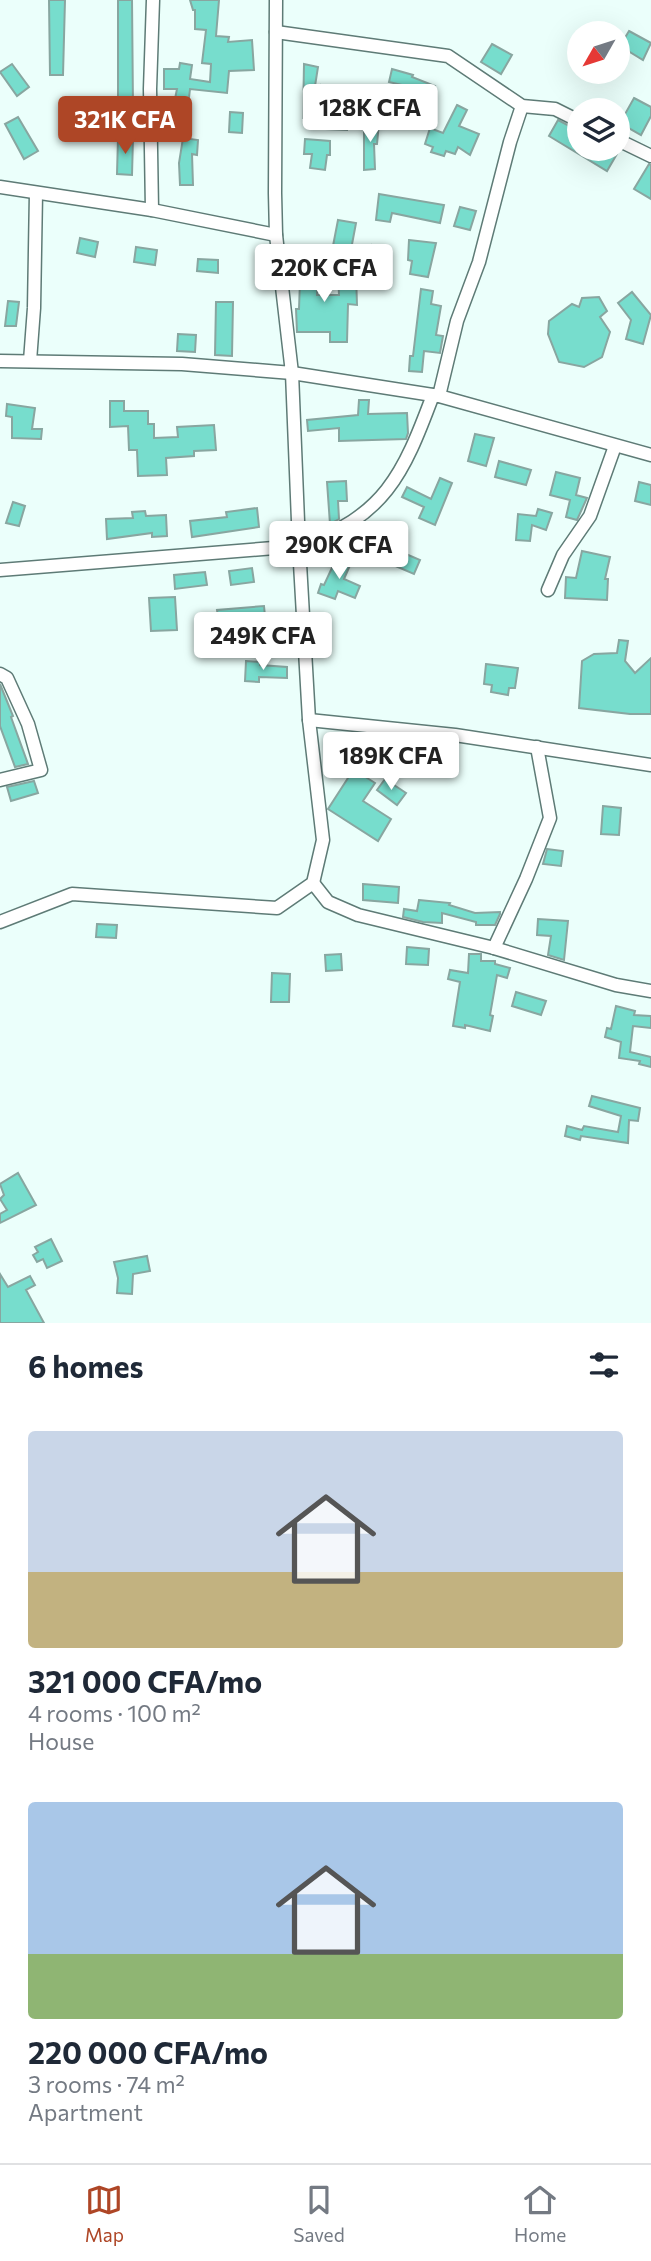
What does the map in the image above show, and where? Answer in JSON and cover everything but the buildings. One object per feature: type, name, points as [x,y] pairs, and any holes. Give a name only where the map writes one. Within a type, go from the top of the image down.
[{"type":"street","points":[[152,210],[150,89],[153,0]]},
{"type":"street","points":[[0,922],[72,894],[277,908],[313,883],[323,840],[309,720],[292,373],[276,235],[276,0]]},
{"type":"street","points":[[276,32],[448,56],[522,106],[555,108],[567,114]]},
{"type":"street","points":[[0,570],[299,545],[326,536],[370,510],[397,478],[436,396],[457,321],[479,262],[522,106]]},
{"type":"street","points":[[630,145],[651,156]]},
{"type":"street","points":[[0,187],[152,210],[276,235]]},
{"type":"street","points":[[30,361],[34,308],[36,193]]},
{"type":"street","points":[[0,361],[183,364],[292,373],[436,396],[651,455]]},
{"type":"street","points":[[548,590],[564,555],[590,516],[615,446]]},
{"type":"street","points":[[0,674],[7,678],[28,724],[41,770],[0,780]]},
{"type":"street","points":[[309,720],[455,735],[651,765]]},
{"type":"street","points":[[494,948],[550,818],[537,747]]},
{"type":"street","points":[[313,883],[328,902],[358,915],[494,948],[616,985],[651,991]]}]
